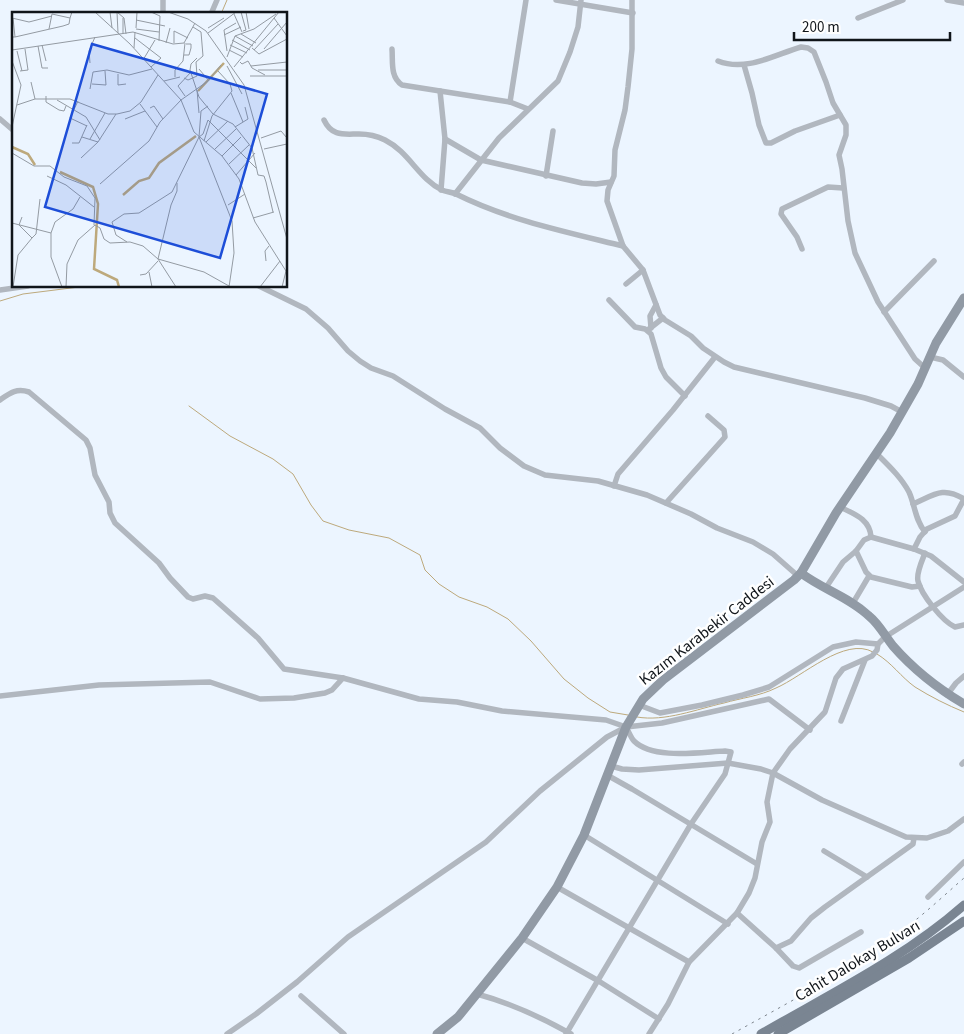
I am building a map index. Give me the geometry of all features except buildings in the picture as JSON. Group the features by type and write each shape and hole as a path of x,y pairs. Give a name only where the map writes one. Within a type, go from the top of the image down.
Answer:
{"main road":[{"name":"Cahit Dalokay Bulvarı","path":"761,1034 910,947 964,906"},
{"name":"Cahit Dalokay Bulvarı","path":"778,1034 909,958 964,921"}],"street":[{"path":"212,12 217,0"},
{"path":"510,102 526,0"},
{"path":"556,0 581,2 632,13"},
{"path":"632,0 632,49 628,86 625,110 615,150 614,176 607,201 623,246 643,270 652,298 663,318 691,336 703,348 734,367 865,398 902,412"},
{"path":"858,18 903,0"},
{"path":"946,0 964,3"},
{"path":"455,194 481,160 528,109 558,81 575,36 581,2"},
{"path":"718,61 728,65 744,65 801,47 810,49 815,54 833,103 844,120 846,128 846,135 839,155 848,221 855,253 884,312 915,359 925,368"},
{"path":"392,49 393,75 399,84 510,102 528,109"},
{"path":"744,65 760,130 766,143 771,143 795,131 840,115"},
{"path":"440,91 445,138 441,190"},
{"path":"0,119 12,129"},
{"path":"324,120 335,133 342,135 369,135 394,145 441,190 515,218 623,246"},
{"path":"546,176 553,130"},
{"path":"445,138 481,160 546,176 589,184 611,182"},
{"path":"802,249 797,237 781,214 782,209 828,187 844,188"},
{"path":"884,312 934,261"},
{"path":"626,284 643,270"},
{"path":"0,290 14,288"},
{"path":"263,288 306,309 328,328 348,351 360,361 393,376 432,402 480,428 500,448 524,466 545,475 590,480 648,495 761,546 800,574 853,603 871,617 885,636 920,673 947,695 964,704"},
{"path":"609,300 635,327 649,329 663,318"},
{"name":"Kazım Karabekir Caddesi","path":"438,1034 458,1017 477,994 522,938 557,887 584,836 630,720 643,698 663,680 800,574 840,507 902,412 936,343 962,304"},
{"path":"656,305 650,316 649,329 654,338 660,364 666,377 684,396"},
{"path":"614,486 618,474 715,356"},
{"path":"930,357 943,360 964,377"},
{"path":"0,400 15,391 29,392 86,440 90,448 95,475 109,502 110,513 114,523 159,563 188,597 192,599 205,596 212,598 258,638 284,669 343,678 419,699 458,702 502,711 606,720 662,723 769,700 810,730"},
{"path":"666,503 725,437 724,430 708,416"},
{"path":"876,453 896,473 908,490 920,527 925,532"},
{"path":"913,504 944,492 955,493 964,499 955,516 933,526 925,532 914,549"},
{"path":"840,507 865,521 870,528 871,537"},
{"path":"825,589 843,562 856,552 864,540 871,537 925,554 942,564 964,582"},
{"path":"856,552 869,576 912,588 920,586"},
{"path":"925,554 918,574 920,586 933,607 953,627 964,625"},
{"path":"853,603 869,576"},
{"path":"649,1034 686,971 689,962 728,924 737,913 753,885 762,842 770,822 767,802 773,773 790,749 825,712 836,678 843,669 872,656 885,636 964,587"},
{"path":"639,705 660,712 702,705 770,687 833,647 856,642 878,647"},
{"path":"841,721 865,660"},
{"path":"947,695 964,676"},
{"path":"0,696 99,685 210,682 260,699 294,698 325,693 332,690 343,678"},
{"path":"477,994 505,1002 568,1033 597,980 658,882 691,824 725,774 731,752 672,754 648,749 634,741 630,720"},
{"path":"228,1034 297,982 348,937 486,842 540,791 607,736 630,720"},
{"path":"611,766 638,770 728,763 761,769 773,773 822,800 906,837 927,838 948,831 964,819"},
{"path":"607,775 757,864"},
{"path":"584,836 728,924"},
{"path":"776,948 790,941 811,918 913,844 914,838"},
{"path":"824,851 867,877"},
{"path":"928,897 964,862"},
{"path":"557,887 689,962"},
{"path":"737,913 793,966 799,968 861,932"},
{"path":"522,938 597,980 659,1018"},
{"path":"301,996 344,1034"}],"waterway":[{"path":"222,12 227,0"},
{"path":"0,301 23,294 71,288"},
{"path":"189,406 230,436 273,459 293,474 311,505 323,521 349,530 389,538 420,555 425,570 439,584 459,597 487,607 508,619 531,641 564,679 610,712 628,715"},
{"path":"637,717 659,718 681,714 757,695 786,683 837,653 850,649 862,649 873,652"},
{"path":"877,654 915,687 939,701 964,712"}],"railway":[{"path":"732,1034 852,965 900,932 964,878"}]}
